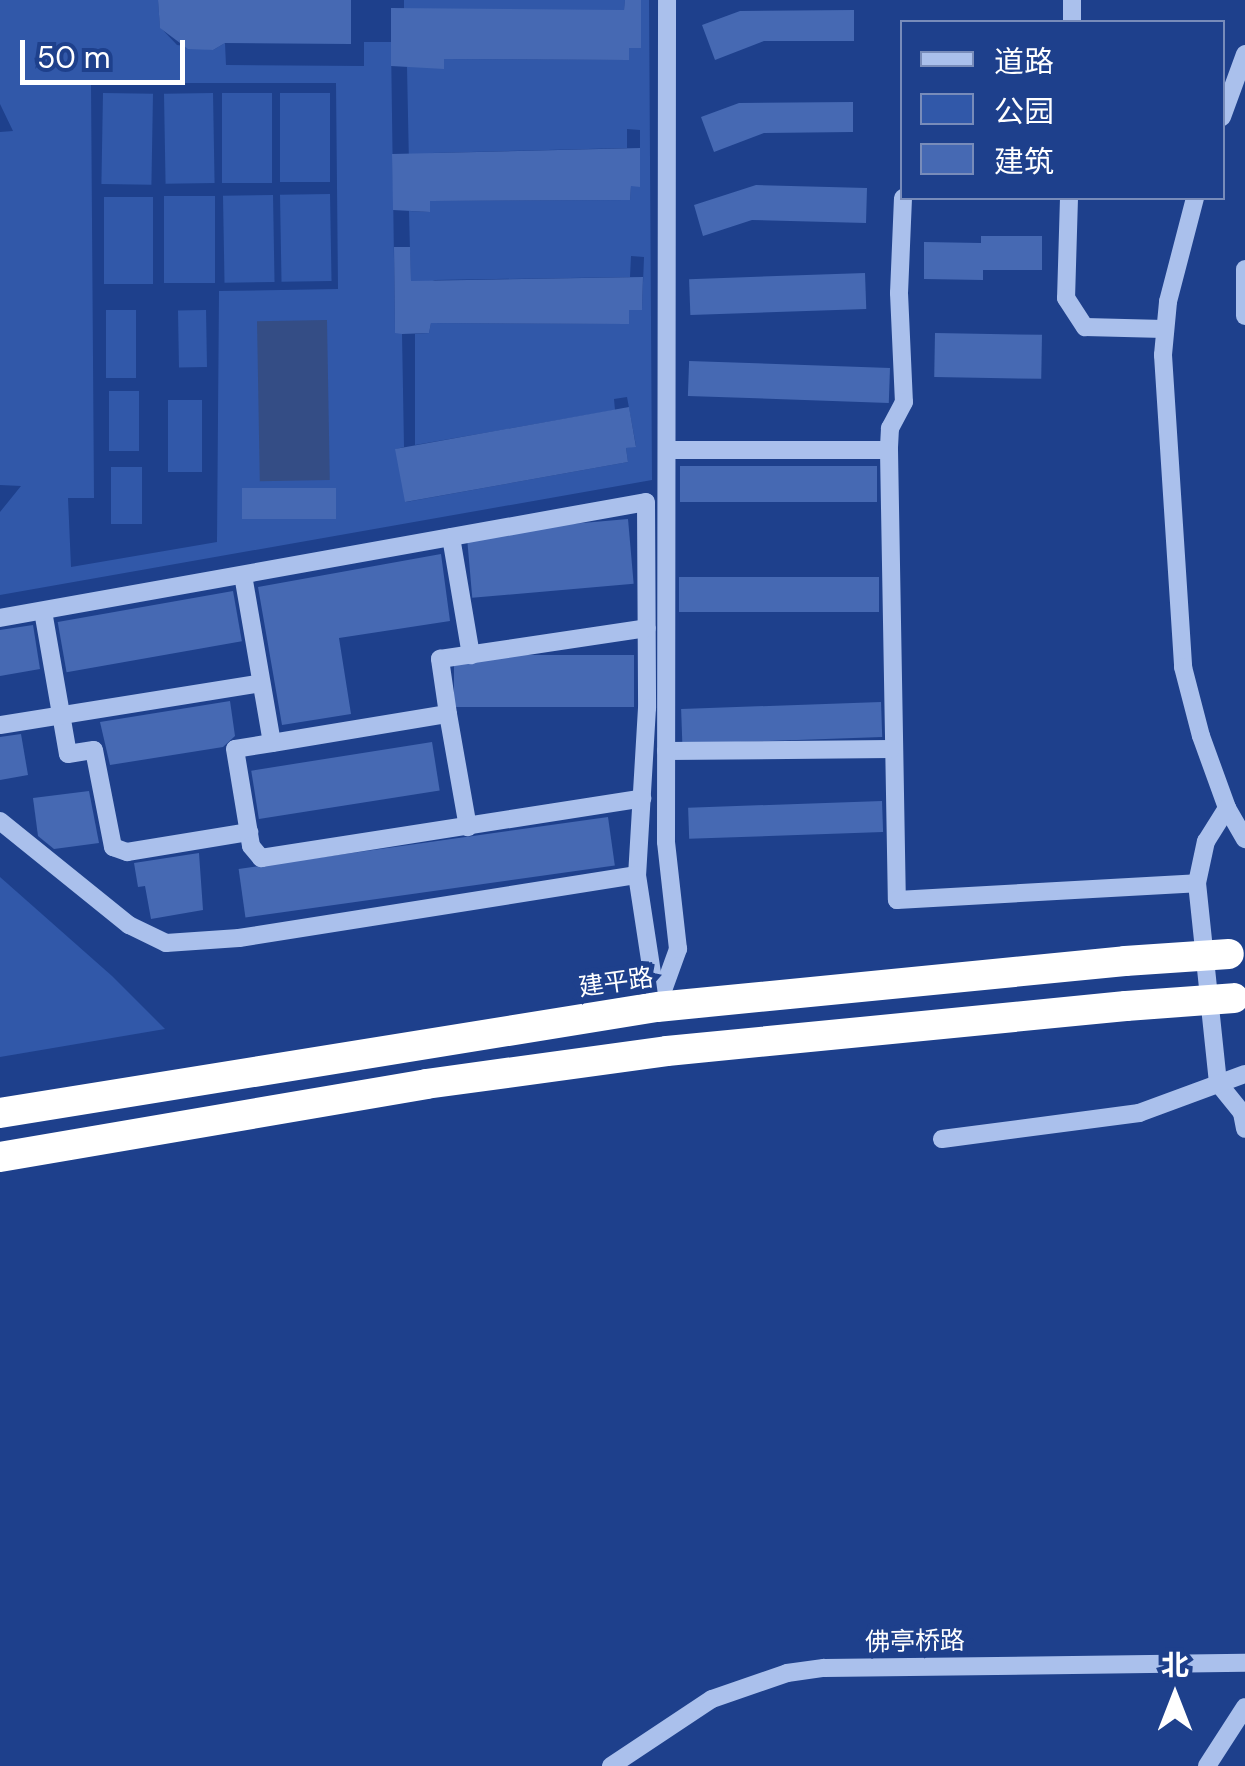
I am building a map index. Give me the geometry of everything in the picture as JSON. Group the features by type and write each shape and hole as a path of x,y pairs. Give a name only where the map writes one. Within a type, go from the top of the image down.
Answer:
{"highway":[{"name":"建平路","path":"0,1113 420,1042 658,1007 1125,961 1237,954"},
{"path":"0,1157 426,1084 667,1051 1240,998"}],"street":[{"path":"658,1007 678,949 667,874 668,0"},
{"path":"1225,109 1245,54"},
{"path":"902,200 904,402 890,428 889,450 891,749 897,900 1197,883"},
{"path":"1069,200 1066,298 1085,327 1164,328"},
{"path":"1195,200 1164,328 1182,667 1200,736 1227,808 1242,830"},
{"path":"1245,268 1245,316"},
{"path":"668,450 889,450"},
{"path":"0,618 646,502 647,628 637,874 658,1007"},
{"path":"451,537 471,654"},
{"path":"243,575 272,743"},
{"path":"43,611 68,754 94,750 113,847 127,852 248,832"},
{"path":"468,827 440,659 647,628"},
{"path":"0,725 261,682"},
{"path":"448,714 235,749 254,852 270,859 642,798"},
{"path":"666,751 891,749"},
{"path":"1227,808 1206,841 1197,883 1218,1083 1242,1113 1245,1129"},
{"path":"0,822 130,925 166,942 239,938 637,874"},
{"path":"942,1139 1139,1113 1245,1074"},
{"name":"佛亭桥路","path":"611,1766 712,1699 787,1673 824,1668 1245,1663"},
{"path":"1207,1766 1245,1707"}],"green space":[{"path":"0,0 158,0 160,27 177,45 213,50 225,43 226,65 364,66 364,42 391,42 395,332 402,333 404,447 396,449 406,502 628,462 626,448 636,446 627,397 614,399 615,410 415,445 415,334 429,333 431,323 629,324 629,310 642,309 644,257 631,256 630,277 435,280 411,290 409,211 429,212 430,201 630,200 631,186 640,186 640,130 627,129 627,148 432,153 409,165 407,67 444,59 628,60 629,48 641,47 641,0 649,0 652,480 0,595 0,512 21,486 0,485 0,132 13,131 0,104","holes":["91,83 336,83 338,289 219,291 217,542 71,567 68,498 94,498","335,488 336,519 242,519 242,489"]},
{"path":"404,0 625,0 624,11 404,17"},
{"path":"103,93 153,94 151,185 101,184"},
{"path":"213,93 215,183 166,184 164,94"},
{"path":"222,93 272,93 272,183 222,183"},
{"path":"280,93 330,93 330,182 280,182"},
{"path":"330,194 332,281 282,282 280,195"},
{"path":"273,195 275,282 225,283 223,196"},
{"path":"164,196 215,196 215,283 164,283"},
{"path":"104,197 153,197 153,284 104,284"},
{"path":"106,310 136,310 136,378 106,378"},
{"path":"178,310 206,310 207,367 179,367"},
{"path":"109,391 139,391 139,451 109,451"},
{"path":"168,400 202,400 202,472 168,472"},
{"path":"111,467 142,467 142,524 111,524"},
{"path":"0,877 112,976 165,1029 0,1057"}],"shaded area":[{"path":"327,320 330,480 260,481 257,321"}],"building":[{"path":"158,0 351,0 351,44 225,43 213,50 188,49 160,28"},
{"path":"625,0 641,0 641,48 629,48 629,60 444,59 444,69 391,66 391,8 624,10"},
{"path":"854,10 854,41 764,41 715,60 702,25 740,11"},
{"path":"853,102 853,132 764,133 714,152 701,117 739,103"},
{"path":"640,148 640,187 631,186 630,200 430,201 430,212 393,210 392,154"},
{"path":"756,185 867,188 866,223 752,220 703,236 694,205"},
{"path":"981,236 1042,236 1042,270 983,270 983,280 924,279 924,242 981,243"},
{"path":"394,247 410,247 411,281 643,277 642,310 629,310 629,324 431,323 429,333 395,333"},
{"path":"865,273 866,309 690,315 689,279"},
{"path":"935,333 1042,335 1041,379 934,377"},
{"path":"689,361 890,368 889,403 688,396"},
{"path":"629,407 636,447 626,448 628,462 405,502 395,449"},
{"path":"680,466 877,466 877,502 680,502"},
{"path":"242,488 336,488 336,519 242,519"},
{"path":"628,519 634,584 472,598 467,533"},
{"path":"441,554 450,621 339,638 351,714 282,725 258,587"},
{"path":"679,577 879,577 879,612 679,612"},
{"path":"233,591 242,641 67,672 58,622"},
{"path":"33,625 40,669 0,676 0,630"},
{"path":"454,655 634,655 634,707 454,707"},
{"path":"230,701 235,736 223,747 110,765 100,722"},
{"path":"881,702 882,737 682,744 681,709"},
{"path":"21,734 28,775 0,780 0,737"},
{"path":"432,742 440,790 259,819 251,771"},
{"path":"89,791 99,843 54,849 38,836 33,798"},
{"path":"882,801 883,832 689,839 688,808"},
{"path":"608,817 615,866 245,917 239,869"},
{"path":"199,853 203,910 151,919 145,886 138,887 134,863"}]}
